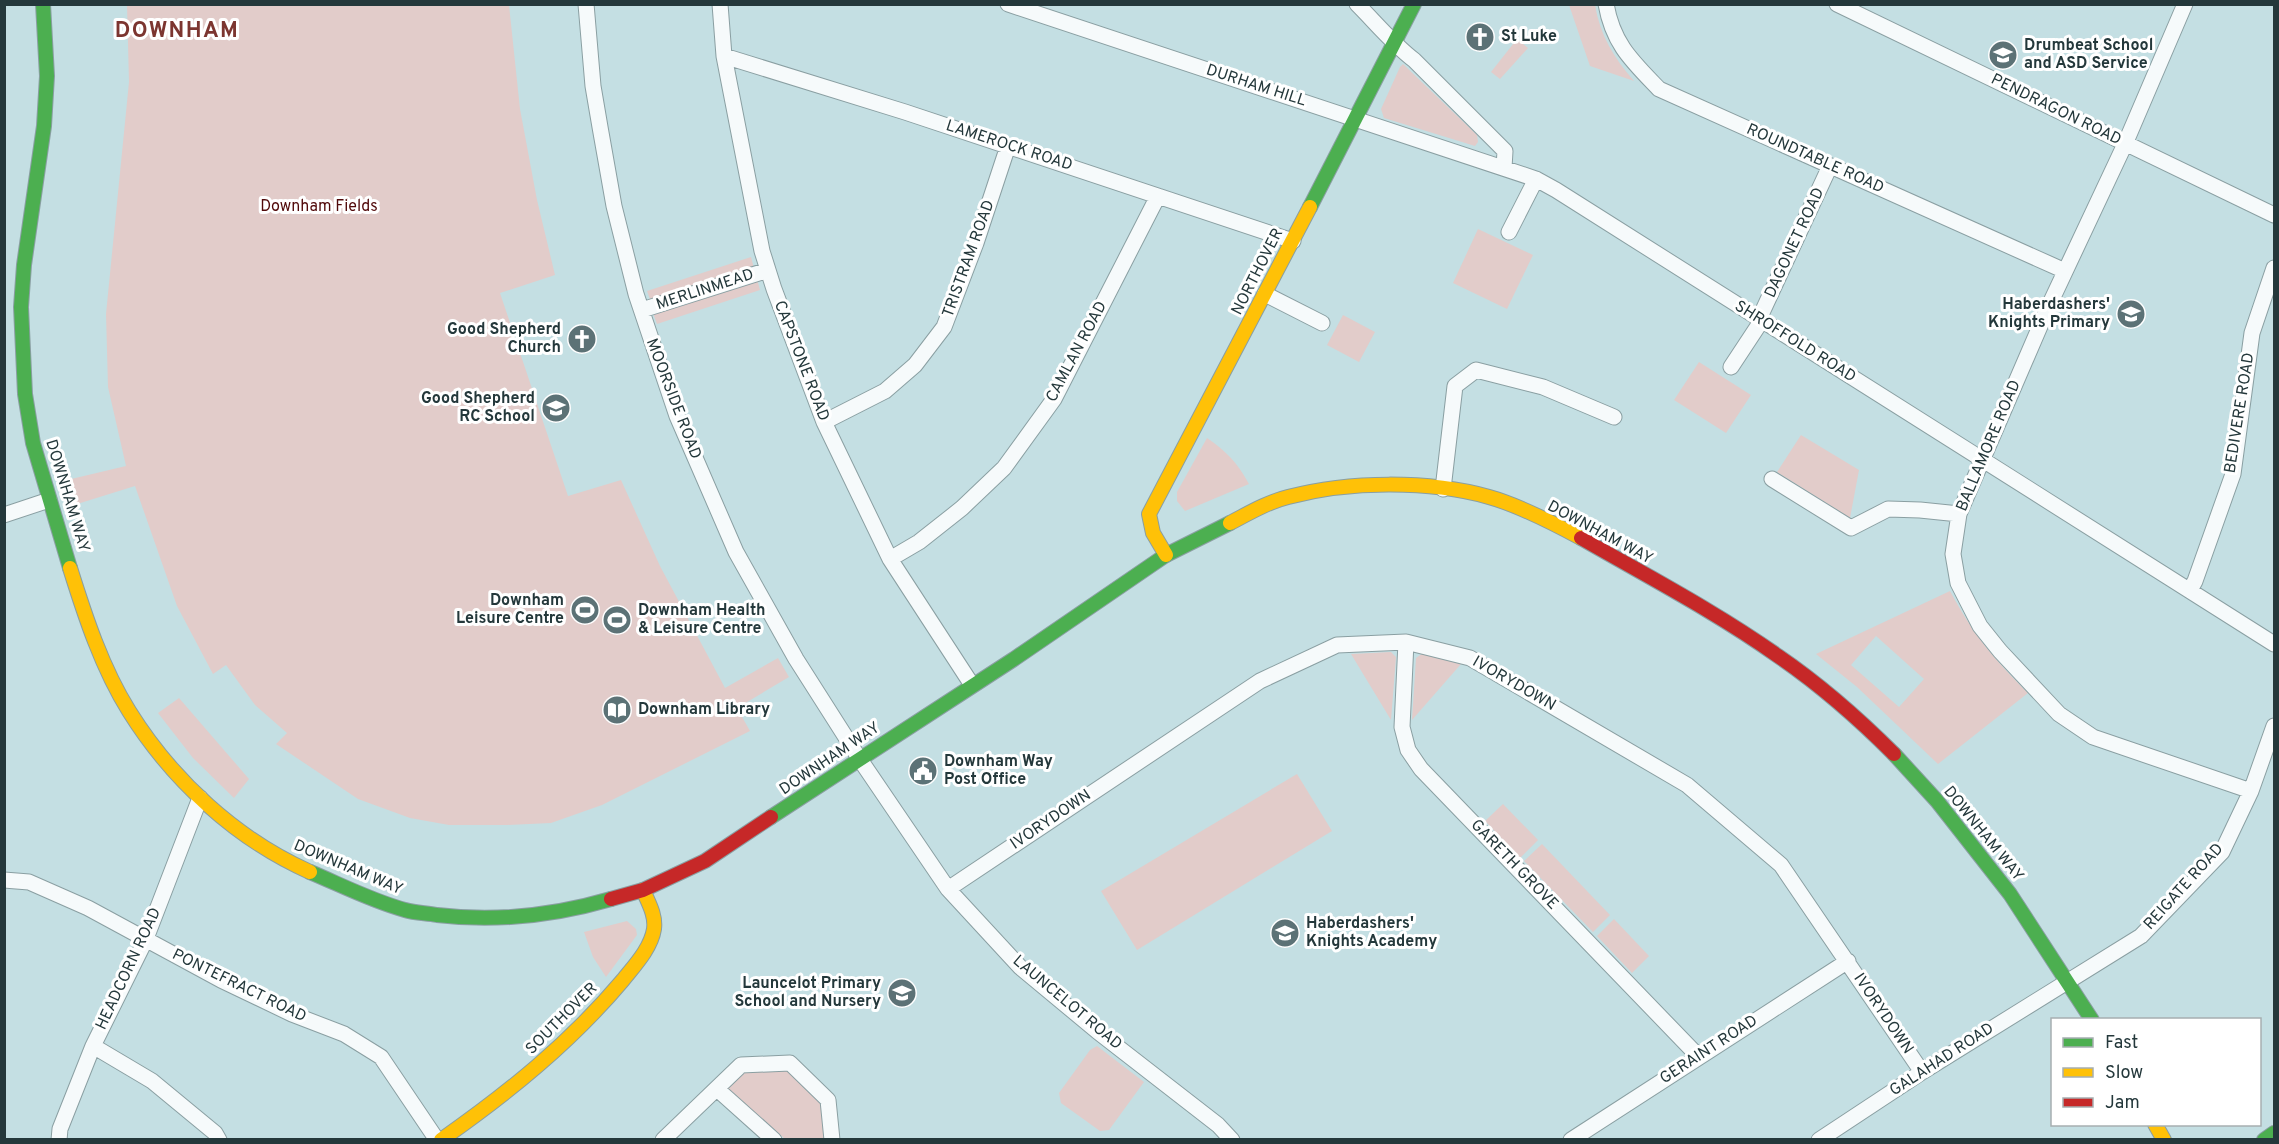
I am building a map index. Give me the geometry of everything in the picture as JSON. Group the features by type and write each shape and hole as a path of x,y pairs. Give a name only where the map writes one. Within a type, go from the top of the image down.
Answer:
{"street":[{"name":"DOWNHAM WAY","path":"43,4 47,75 44,126 24,265 21,307 25,393 33,444 81,602 111,678 128,710 152,745 200,798 230,824 281,858 388,905 408,911 465,918 535,915 573,910 643,890 705,861 859,758 1014,659 1166,555 1263,506 1288,497 1345,486 1382,485 1443,489 1492,498 1563,528 1725,621 1780,657 1831,698 1892,752 1937,801 2010,894 2091,1018"},
{"name":"MOORSIDE ROAD","path":"586,4 593,86 614,207 642,310 677,416 736,552 796,658 859,758"},
{"name":"CAPSTONE ROAD","path":"720,4 724,56 762,251 824,422 890,559 972,685"},
{"name":"DURHAM HILL","path":"1008,4 1504,168"},
{"path":"1357,4 1505,151 1504,168"},
{"name":"NORTHOVER","path":"1166,555 1153,533 1149,514 1293,241 1414,4"},
{"name":"ROUNDTABLE ROAD","path":"1606,4 1609,23 1623,52 1659,89 2065,271"},
{"name":"PENDRAGON ROAD","path":"1837,4 2274,215"},
{"name":"BALLAMORE ROAD","path":"2186,4 2125,144 2065,271 1959,514 1953,554 1958,583 1967,605 1980,626 2000,651 2059,714 2093,737 2252,791"},
{"name":"LAMEROCK ROAD","path":"724,56 1008,146 1293,241"},
{"name":"TRISTRAM ROAD","path":"824,422 885,391 915,365 944,327 976,243 1008,146"},
{"name":"DAGONET ROAD","path":"1731,367 1761,320 1830,166"},
{"name":"SHROFFOLD ROAD","path":"1504,168 1536,179 1556,190 2274,644"},
{"path":"1509,232 1536,179"},
{"name":"CAMLAN ROAD","path":"890,559 919,542 962,508 1004,468 1054,399 1158,196"},
{"name":"BEDIVERE ROAD","path":"2190,590 2233,474 2252,333 2274,268"},
{"name":"MERLINMEAD","path":"642,310 768,270"},
{"path":"1265,294 1322,323"},
{"path":"1443,489 1455,386 1476,370 1543,387 1614,417"},
{"path":"1772,479 1851,528 1888,510 1959,514"},
{"path":"4,515 49,500"},
{"name":"IVORYDOWN","path":"948,889 1260,681 1337,645 1406,642 1470,658 1687,785 1781,866 1922,1072"},
{"name":"GARETH GROVE","path":"1406,642 1402,727 1408,750 1421,769 1699,1057"},
{"name":"REIGATE ROAD","path":"2067,981 2141,936 2222,852 2252,791 2274,726"},
{"name":"LAUNCELOT ROAD","path":"859,758 948,889 1020,967 1218,1125 1232,1140"},
{"name":"HEADCORN ROAD","path":"59,1140 60,1129 93,1046 145,941 200,798"},
{"name":"PONTEFRACT ROAD","path":"4,880 30,882 88,908 145,941 251,995 344,1034 381,1057 439,1140"},
{"name":"SOUTHOVER","path":"439,1140 496,1102 539,1066 585,1024 615,990 644,953 654,933 654,918 643,890"},
{"name":"GERAINT ROAD","path":"1571,1140 1848,961"},
{"name":"GALAHAD ROAD","path":"1819,1140 2067,981"},
{"path":"93,1046 152,1081 215,1133 219,1140"},
{"path":"663,1140 741,1065 790,1063 828,1100 832,1140"},
{"path":"717,1089 774,1140"},
{"path":"2156,1126 2164,1140"},
{"path":"2264,1140 2274,1133"}],"green space":[{"name":"Downham Fields","path":"127,5 509,5 520,109 537,200 555,275 500,293 568,496 621,480 660,566 725,688 778,658 789,677 737,708 750,731 602,805 551,823 449,825 410,818 358,799 276,744 287,733 255,705 226,665 213,674 177,606 135,486 74,505 67,480 126,466 108,387 106,314 129,82"},
{"path":"1569,5 1595,5 1600,26 1609,46 1634,81 1590,66"},
{"path":"1517,39 1528,48 1500,79 1491,72"},
{"path":"1403,64 1477,135 1478,142 1475,146 1384,118 1381,109"},
{"path":"1478,229 1533,255 1507,309 1453,283"},
{"path":"751,257 754,268 651,302 647,291"},
{"path":"757,279 760,290 657,324 653,313"},
{"path":"1343,315 1375,332 1359,362 1327,345"},
{"path":"1699,362 1751,395 1726,433 1674,400"},
{"path":"1801,435 1859,470 1850,518 1777,472"},
{"path":"1207,438 1231,458 1249,484 1185,511 1177,501 1177,492"},
{"path":"1950,591 1985,645 2028,693 1938,764 1857,687 1816,654","holes":["1876,636 1924,679 1899,707 1851,665"]},
{"path":"1391,652 1396,657 1391,720 1351,654"},
{"path":"1423,653 1461,664 1412,720 1416,658"},
{"path":"179,698 249,779 234,798 193,758 158,713"},
{"path":"1297,774 1332,831 1137,950 1101,891"},
{"path":"1503,804 1538,840 1520,858 1485,821"},
{"path":"1542,844 1610,915 1593,932 1524,861"},
{"path":"1614,919 1649,956 1632,973 1597,936"},
{"path":"627,921 636,929 637,935 606,977 593,957 584,932"},
{"path":"1097,1046 1144,1082 1109,1130 1100,1131 1061,1103 1059,1093 1090,1050"},
{"path":"787,1070 821,1104 825,1139 785,1139 727,1088 742,1072"}],"traffic: fast":[{"path":"43,4 47,76 44,126 24,265 21,307 25,394 33,443 70,568"},
{"path":"1310,207 1414,4"},
{"path":"771,817 1014,659 1166,555 1230,523"},
{"path":"1894,754 1937,801 2010,894 2091,1018"},
{"path":"310,872 393,906 413,912 459,917 524,916 568,910 611,899"},
{"path":"2264,1140 2274,1133"}],"traffic: slow":[{"path":"1166,555 1153,533 1149,514 1310,207"},
{"path":"1230,523 1273,502 1312,492 1362,485 1415,485 1465,491 1500,500 1581,538"},
{"path":"70,568 88,623 110,677 129,711 165,761 186,784 232,825 257,843 310,872"},
{"path":"441,1140 490,1104 560,1046 603,1003 632,968 646,950 654,929 653,914 643,890"},
{"path":"2156,1126 2164,1140"}],"traffic: jam":[{"path":"1581,538 1706,609 1778,656 1838,702 1894,754"},
{"path":"611,899 643,890 705,861 771,817"}],"place":[{"name":"St Luke","path":"1480,37"},
{"name":"Drumbeat School and ASD Service","path":"2003,55"},
{"name":"Haberdashers' Knights Primary","path":"2131,314"},
{"name":"Good Shepherd Church","path":"582,339"},
{"name":"Good Shepherd RC School","path":"556,408"},
{"name":"Downham Leisure Centre","path":"585,610"},
{"name":"Downham Health & Leisure Centre","path":"617,620"},
{"name":"Downham Library","path":"617,710"},
{"name":"Downham Way Post Office","path":"923,771"},
{"name":"Haberdashers' Knights Academy","path":"1285,933"},
{"name":"Launcelot Primary School and Nursery","path":"902,993"}],"district":[{"name":"DOWNHAM","path":"177,31"}]}
